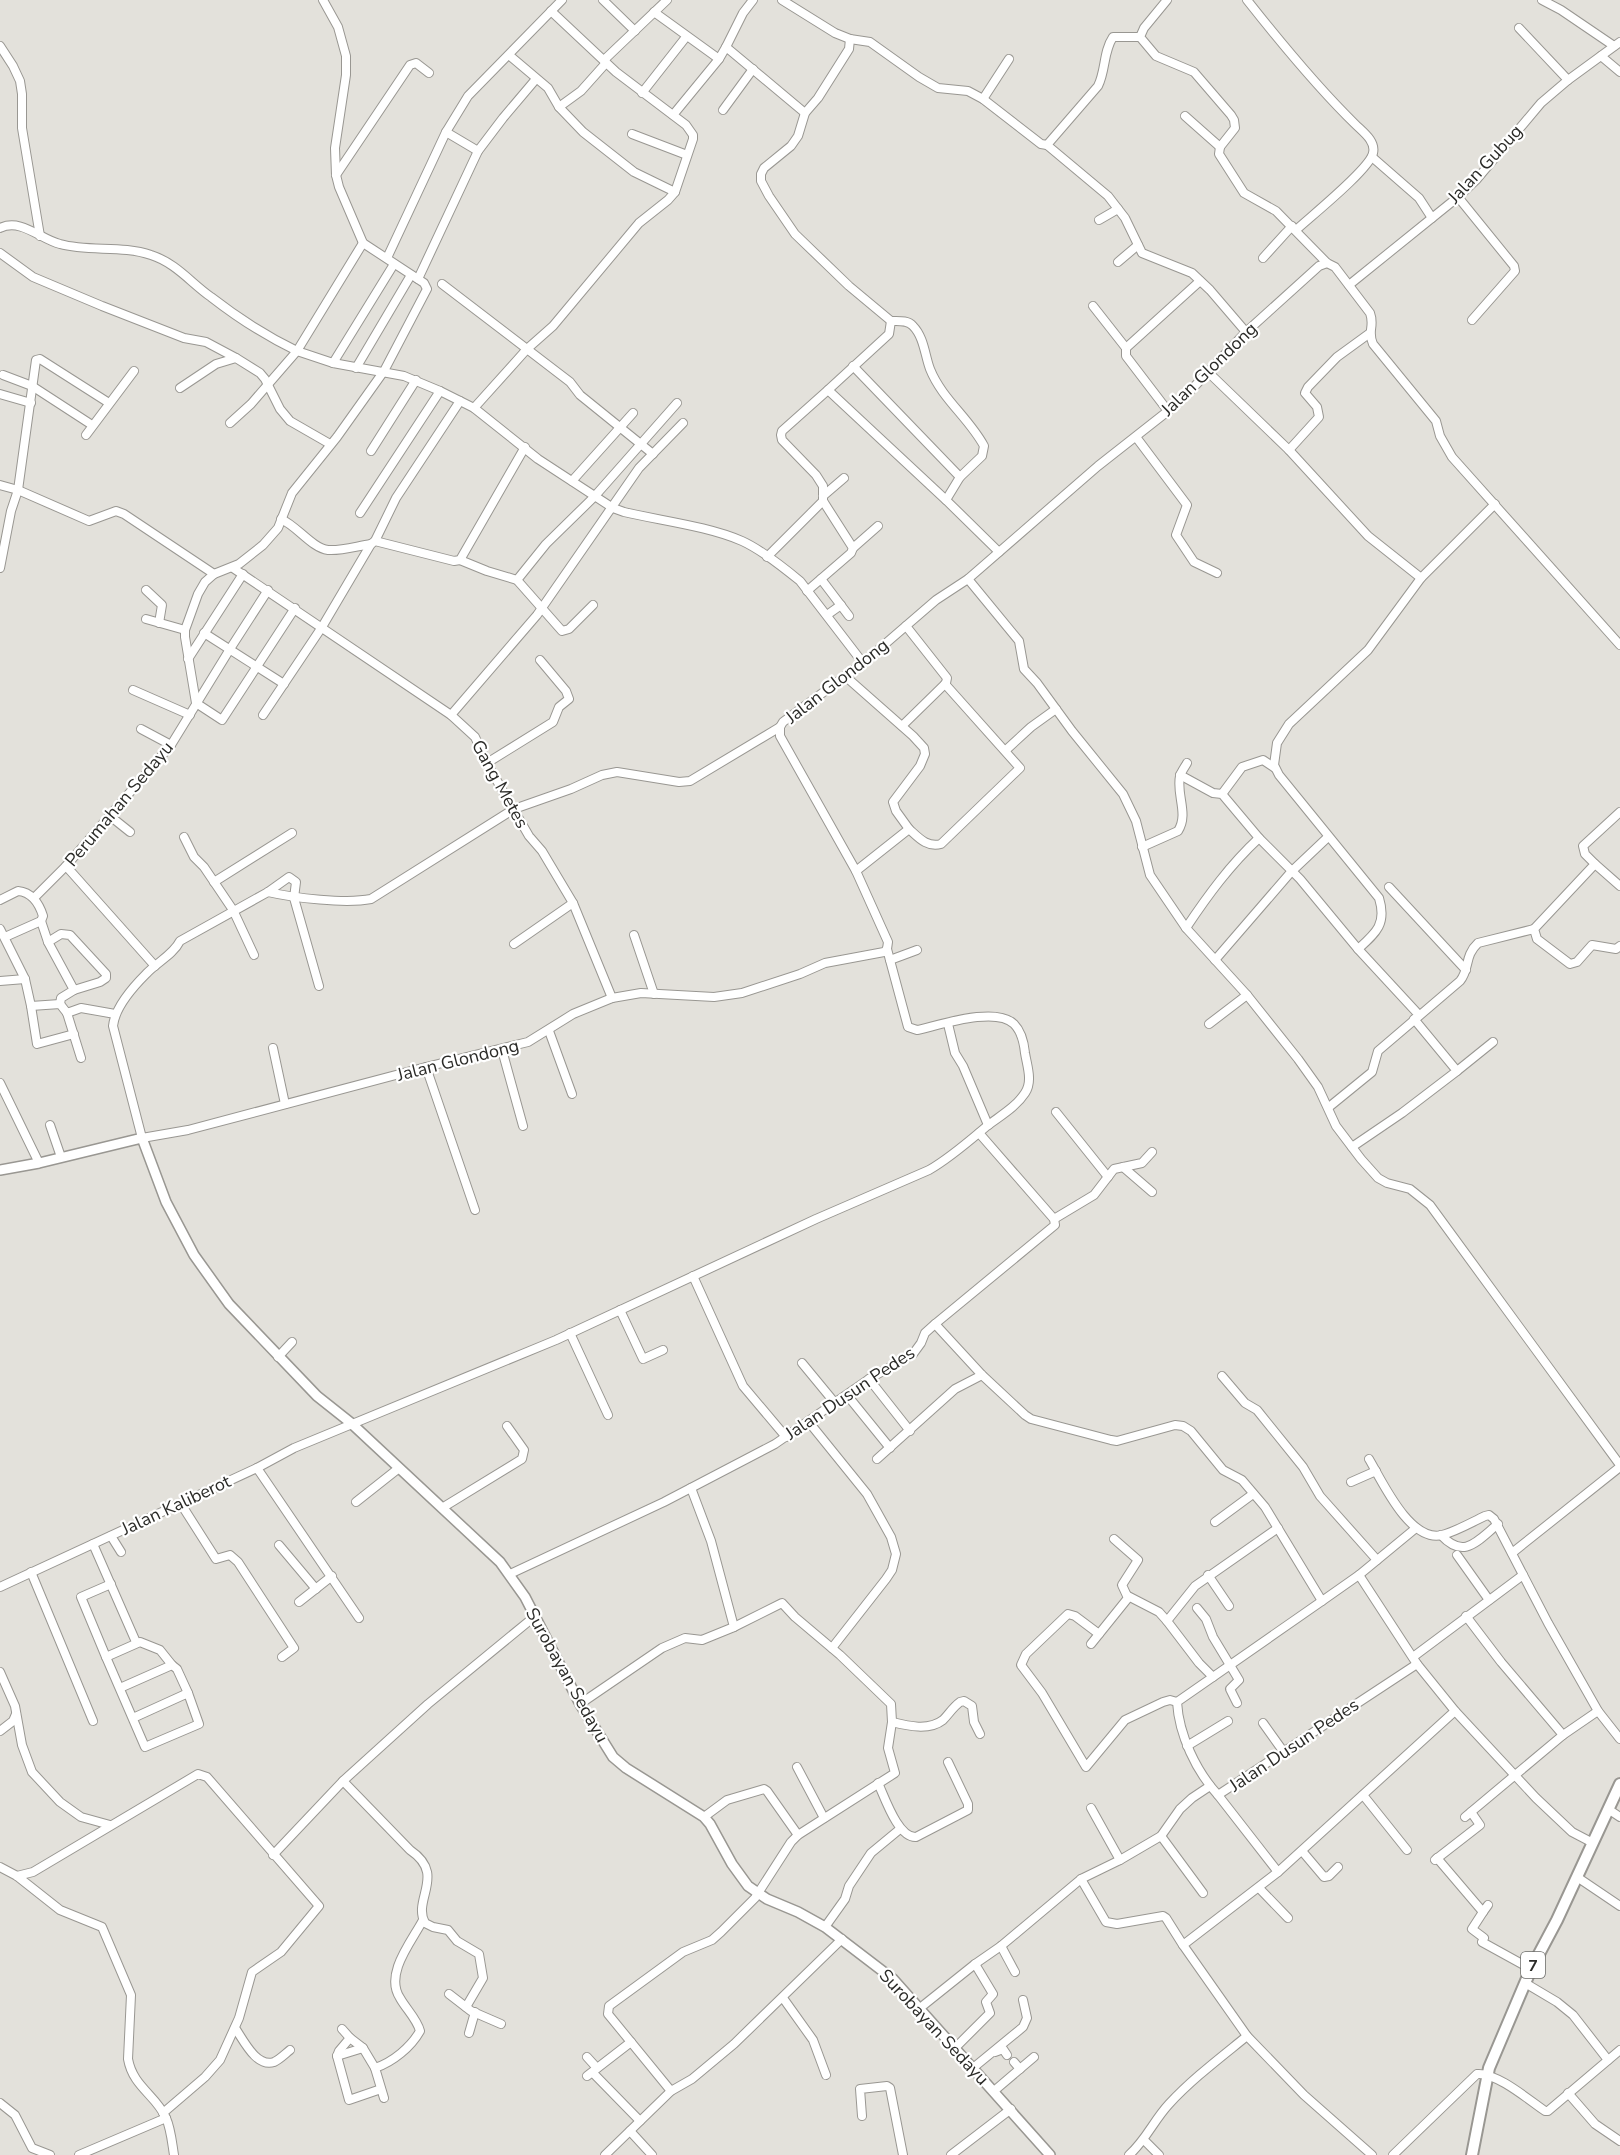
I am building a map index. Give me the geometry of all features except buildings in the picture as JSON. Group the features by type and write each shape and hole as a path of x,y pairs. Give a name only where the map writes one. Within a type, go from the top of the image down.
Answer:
{"highway":[{"name":"7","path":"1472,2155 1486,2075 1531,1969 1620,1784"}],"main road":[{"name":"Jalan Glondong","path":"0,1170 142,1138"},
{"name":"Surobayan Sedayu","path":"142,1138 165,1202 194,1255 229,1304 317,1396 351,1423 500,1562 510,1574 580,1704 613,1757 704,1817 742,1879 758,1893 825,1927 894,1979 1050,2155"}],"street":[{"path":"295,608 222,720 196,703 185,645 185,630 198,594 205,582 214,574 233,568 271,537 292,493 384,371 427,292 426,285 363,243 352,222 336,175 335,148 346,75 346,56 338,27 323,0"},
{"path":"333,363 391,261 446,132 468,96 562,0"},
{"path":"603,0 636,31"},
{"path":"559,107 581,91 605,62 667,0"},
{"path":"673,116 719,59 743,13 753,0"},
{"path":"782,0 818,24 850,39 870,42 938,88 968,91 983,99 1041,144 1047,146 1108,196 1125,218 1142,253 1182,268 1200,280 1246,332"},
{"path":"1140,37 1158,3 1167,0"},
{"path":"1247,0 1280,42 1370,138 1374,151 1360,172 1294,228 1263,258"},
{"path":"1542,0 1617,44"},
{"path":"474,408 527,349 553,326 639,223 675,192 692,144 693,135 686,125 642,93 551,12"},
{"path":"654,12 719,59"},
{"path":"1519,28 1568,80"},
{"path":"642,93 686,37"},
{"path":"1047,146 1098,86 1102,79 1107,48 1113,37 1140,37 1156,56 1194,72 1234,120 1235,128 1220,147 1219,154 1242,191 1273,209 1327,263 1335,267 1370,313 1373,323 1370,333 1373,344 1436,420 1440,436 1452,457 1620,645"},
{"path":"850,39 849,49 818,99 805,113 798,136 791,146 764,168 761,181 795,234 832,270 891,321 907,321 913,326 925,347 929,366 936,382 984,446 982,456 960,477 946,500"},
{"name":"Jalan Gubug","path":"1349,285 1458,197 1477,179 1541,103 1617,44"},
{"path":"0,46 20,81 22,128 40,237"},
{"path":"726,47 805,113"},
{"path":"508,55 548,88 559,107 582,132 634,172 675,192"},
{"path":"1602,56 1620,72"},
{"path":"983,99 1010,59"},
{"path":"336,175 410,65 416,63 429,73"},
{"path":"723,110 753,69"},
{"path":"356,368 415,277 478,151 502,118 536,79"},
{"path":"1185,116 1220,147"},
{"path":"446,132 478,151"},
{"path":"632,134 687,155"},
{"path":"1372,157 1419,198 1432,218"},
{"path":"1458,197 1515,270 1472,320"},
{"path":"1099,220 1118,209"},
{"path":"0,228 6,225 21,226 40,237 60,244 140,252 162,259 179,270 213,299 269,338 297,351 333,363 384,371 416,380 474,408 538,459 612,508 720,533 744,542 789,572 827,615 863,663"},
{"path":"230,423 268,386 297,351 363,243"},
{"path":"1118,262 1137,245"},
{"path":"0,253 33,277 184,338 206,342 236,358 260,373 280,409 290,421 330,444"},
{"name":"Jalan Glondong","path":"142,1138 188,1130 426,1067 502,1050 528,1042 573,1014 612,998 641,993 714,997 742,993 800,974 825,963 879,954 887,949 888,942 856,871 780,736 780,727 783,722 863,663 936,600 968,579 1098,466 1168,411 1246,332 1313,271 1327,263"},
{"path":"1126,348 1200,280"},
{"path":"442,284 570,382 580,395 653,454"},
{"path":"1093,306 1126,348 1126,356 1168,411"},
{"path":"853,548 823,499 823,486 816,475 782,440 781,435 782,431 889,334 891,321"},
{"path":"1289,450 1319,417 1317,407 1305,393 1309,385 1337,357 1370,333"},
{"path":"180,388 216,364 236,358"},
{"path":"0,568 11,511 18,490 31,403 34,363 40,359 109,403"},
{"path":"853,366 960,477"},
{"path":"86,435 134,371"},
{"path":"1208,372 1289,450 1368,536 1421,579"},
{"path":"3,375 32,386 92,426"},
{"path":"371,451 416,380"},
{"path":"828,390 999,552"},
{"path":"360,513 440,391"},
{"path":"0,394 31,403"},
{"path":"263,715 322,627 373,543 388,512 460,401"},
{"path":"517,580 546,543 594,497 677,403"},
{"path":"572,482 633,413"},
{"path":"451,715 542,609 639,468 683,423"},
{"path":"1136,437 1187,505 1176,531 1178,539 1194,562 1216,573"},
{"path":"460,560 525,447"},
{"path":"767,557 844,477"},
{"path":"0,485 18,490 89,521 116,511 124,514 214,574"},
{"path":"1275,768 1277,743 1282,733 1368,650 1421,579 1495,504"},
{"path":"281,519 320,547 328,550 373,543 454,561 460,560 517,580 561,631 565,632 593,605"},
{"path":"807,591 878,526"},
{"name":"Gang Metes","path":"233,568 451,715 475,737 487,763 529,836 542,851 573,903 612,998"},
{"path":"188,659 243,574"},
{"path":"821,579 849,615"},
{"path":"968,579 1019,641 1024,669 1037,682 1123,794 1136,821 1146,866 1155,885 1186,928 1247,995 1298,1059 1318,1087 1336,1126 1378,1178 1387,1183 1410,1189 1430,1205 1620,1466 1512,1553"},
{"name":"Perumahan Sedayu","path":"34,898 66,866 171,745 268,590"},
{"path":"146,591 162,605 159,623"},
{"path":"827,615 840,605"},
{"path":"146,620 185,630"},
{"path":"902,726 945,684 947,678 906,626"},
{"path":"204,633 284,684"},
{"path":"487,763 553,723 559,707 569,699 566,691 540,660"},
{"path":"845,675 924,748 925,754 920,766 892,802 909,829 927,843 936,845 941,844 1020,768 945,684"},
{"path":"133,690 190,715"},
{"path":"1006,750 1031,727 1056,709"},
{"path":"268,892 294,898 356,900 374,898 514,809 571,789 602,775 617,772 690,781 780,727"},
{"path":"141,729 171,745"},
{"path":"1222,794 1243,766 1263,760 1275,768 1379,898 1382,920 1376,932 1358,949"},
{"path":"1142,847 1178,831 1181,826 1183,814 1180,775 1187,763"},
{"path":"1180,775 1213,793 1222,794 1259,838 1300,879 1416,1017 1457,1071"},
{"path":"1620,812 1583,846 1585,854 1620,886"},
{"path":"110,816 130,832"},
{"path":"856,871 909,829"},
{"path":"214,882 292,833"},
{"path":"184,837 194,857 233,910 254,955"},
{"path":"1215,960 1291,872 1328,837"},
{"path":"1186,928 1220,879 1238,857 1259,838"},
{"path":"1329,1107 1369,1076 1374,1068 1376,1053 1460,981 1466,970 1467,958 1478,943 1534,929 1595,864"},
{"path":"66,866 155,966"},
{"path":"142,1138 113,1026 115,1014 146,974 176,949 180,941 268,892 289,877 293,877 296,882 294,898 319,986"},
{"path":"1389,887 1466,970"},
{"path":"0,900 18,891 28,893 34,898 41,910 41,921 48,942 74,990"},
{"path":"514,944 573,903"},
{"path":"5,937 41,921"},
{"path":"0,929 25,980 37,1044 74,1034"},
{"path":"1534,929 1538,939 1570,964 1577,962 1592,945 1616,949 1620,946"},
{"path":"48,942 61,934 70,935 106,974 106,978 100,982 74,990 61,998 60,1004 67,1013 81,1058"},
{"path":"634,935 654,994"},
{"path":"887,949 908,1027 917,1030 948,1024 955,1053 963,1066 988,1125"},
{"path":"890,960 917,950"},
{"path":"0,981 25,980"},
{"path":"1209,1024 1247,995"},
{"path":"31,1006 60,1004"},
{"path":"67,1013 81,1008 115,1014"},
{"name":"Jalan Kaliberot","path":"0,1587 257,1468 294,1448 570,1333 816,1219 929,1170 956,1153 1017,1102 1029,1086 1023,1041 1016,1026 1008,1019 996,1016 948,1024"},
{"path":"549,1030 572,1094"},
{"path":"1352,1147 1402,1113 1493,1042"},
{"path":"273,1048 285,1104"},
{"path":"502,1050 523,1126"},
{"path":"426,1067 475,1210"},
{"path":"0,1083 39,1163"},
{"path":"1056,1112 1108,1177"},
{"path":"50,1125 62,1157"},
{"path":"979,1133 1054,1220 1094,1195 1114,1169 1142,1163 1152,1152"},
{"path":"1123,1167 1152,1192"},
{"name":"Jalan Dusun Pedes","path":"510,1574 692,1488 786,1437 869,1379 914,1354 925,1333 1054,1227 1054,1220"},
{"path":"693,1276 743,1386 786,1437"},
{"path":"620,1310 643,1359 663,1350"},
{"path":"935,1324 982,1375 1025,1415 1040,1422 1104,1440 1118,1441 1167,1426 1183,1426 1191,1431 1223,1470 1242,1480 1265,1507 1322,1601"},
{"path":"570,1333 608,1415"},
{"path":"278,1357 292,1342"},
{"path":"802,1363 835,1403"},
{"path":"877,1459 955,1389 982,1375"},
{"path":"1222,1377 1245,1403 1257,1410 1303,1467 1320,1496 1377,1560"},
{"path":"869,1379 910,1431"},
{"path":"847,1395 890,1448"},
{"path":"808,1421 867,1494 891,1537 896,1554 892,1570 886,1579 832,1648"},
{"path":"442,1508 522,1459 524,1450 507,1426"},
{"path":"1368,1459 1407,1520 1430,1535 1441,1535 1490,1515 1498,1524 1523,1575 1598,1711 1620,1739"},
{"path":"257,1468 359,1618"},
{"path":"356,1502 399,1468"},
{"path":"1351,1482 1376,1471"},
{"path":"692,1488 711,1541 734,1627"},
{"path":"1215,1522 1253,1494"},
{"path":"180,1504 215,1558 219,1560 230,1555 238,1563 294,1648 282,1657"},
{"path":"1441,1535 1449,1545 1456,1548 1465,1547 1498,1524"},
{"path":"1167,1621 1194,1586 1278,1528"},
{"path":"1099,1634 1075,1616 1068,1614 1026,1654 1021,1662 1086,1767 1125,1720 1167,1700 1177,1702 1359,1575 1416,1528"},
{"path":"111,1536 122,1552"},
{"path":"1114,1539 1138,1560 1122,1585 1128,1596 1159,1612 1199,1663 1213,1677"},
{"path":"93,1544 136,1642"},
{"path":"279,1545 316,1589"},
{"path":"1457,1555 1489,1600"},
{"path":"31,1572 93,1721"},
{"path":"1208,1575 1229,1606"},
{"path":"1359,1575 1415,1660 1455,1711 1572,1832 1593,1843"},
{"name":"Jalan Dusun Pedes","path":"920,2008 1001,1946 1082,1879 1161,1836 1180,1809 1192,1798 1210,1786 1218,1795 1415,1660 1466,1616 1523,1575"},
{"path":"299,1602 332,1576"},
{"path":"106,1657 136,1642 143,1642 160,1650 177,1669 199,1724 145,1747 106,1657 81,1597 111,1584"},
{"path":"1092,1644 1128,1596"},
{"path":"580,1704 662,1648 684,1638 702,1640 782,1604 889,1700 893,1709 888,1748 895,1773 798,1835 758,1893 712,1940 683,1952 609,2006 608,2014 671,2091"},
{"path":"1197,1608 1206,1619 1213,1638 1239,1680 1230,1689 1238,1703"},
{"path":"1466,1616 1563,1736"},
{"path":"273,1855 343,1781 428,1704 534,1617"},
{"path":"120,1688 172,1665"},
{"path":"0,1672 15,1706 22,1744 32,1772 60,1802 81,1817 110,1825"},
{"path":"133,1718 188,1693"},
{"path":"892,1722 922,1727 935,1724 942,1721 960,1702 964,1701 972,1706 974,1722 980,1734"},
{"path":"1177,1702 1187,1746 1210,1786"},
{"path":"1183,1945 1278,1872 1455,1711"},
{"path":"1531,1969 1482,1942 1484,1938 1472,1929 1486,1909 1435,1860 1480,1825 1468,1815 1515,1774 1598,1711"},
{"path":"0,1731 13,1721 16,1714"},
{"path":"1187,1746 1228,1721"},
{"path":"1263,1723 1283,1751"},
{"path":"878,1783 900,1829 907,1836 916,1837 968,1810 968,1804 948,1762"},
{"path":"797,1767 824,1818"},
{"path":"17,1876 33,1872 110,1825 198,1774 202,1774 319,1907 281,1952 252,1972 235,2028 220,2060 205,2077 165,2115 79,2155"},
{"path":"343,1781 410,1850 420,1857 426,1866 428,1876 423,1920 401,1961 395,1976 394,1987 420,2031 392,2061 375,2068"},
{"path":"704,1817 727,1800 764,1789 798,1835"},
{"path":"1218,1795 1278,1872"},
{"path":"1363,1795 1407,1850"},
{"path":"1091,1808 1120,1860"},
{"path":"1608,1809 1620,1817"},
{"path":"825,1927 845,1899 849,1886 871,1853 900,1829"},
{"path":"1161,1836 1203,1893"},
{"path":"1302,1851 1324,1877 1329,1876 1338,1867"},
{"path":"0,1867 17,1876 60,1910 102,1927 131,1995 128,2059 130,2069 133,2077 165,2115 174,2155"},
{"path":"1577,1876 1620,1906"},
{"path":"1082,1879 1106,1922 1117,1923 1162,1916 1166,1918 1247,2036 1286,2079 1372,2155"},
{"path":"1259,1888 1288,1918"},
{"path":"423,1920 429,1926 448,1930 457,1941 479,1954 483,1978 466,2007"},
{"path":"605,2155 671,2091 692,2079 709,2065 783,1998 842,1939"},
{"path":"1001,1946 1016,1971"},
{"path":"955,2048 990,2013 986,2002 993,1994 975,1964"},
{"path":"1525,1983 1557,2002 1573,2015 1608,2060"},
{"path":"449,1994 475,2013 501,2024"},
{"path":"783,1998 813,2040 826,2075"},
{"path":"973,2068 1023,2027 1027,2018 1023,2000"},
{"path":"470,2033 475,2013"},
{"path":"235,2028 256,2058 262,2062 274,2062 290,2050"},
{"path":"342,2029 363,2048 375,2068 384,2098"},
{"path":"1129,2155 1144,2140 1162,2112 1176,2096 1247,2036"},
{"path":"350,2038 337,2056 349,2100 381,2089"},
{"path":"593,2073 631,2042"},
{"path":"337,2056 363,2048"},
{"path":"973,2068 1000,2049 1003,2049 1007,2055"},
{"path":"1393,2155 1474,2076 1481,2073 1495,2078 1545,2111 1552,2109 1620,2050"},
{"path":"587,2056 593,2073 640,2121"},
{"path":"994,2091 1034,2057"},
{"path":"1014,2062 1020,2069"},
{"path":"862,2116 860,2089 886,2086 890,2088 903,2155"},
{"path":"1568,2093 1595,2124 1620,2141"},
{"path":"0,2103 15,2115 32,2148 50,2155"},
{"path":"951,2155 1011,2109"},
{"path":"630,2131 652,2155"},
{"path":"1144,2140 1159,2155"}]}
